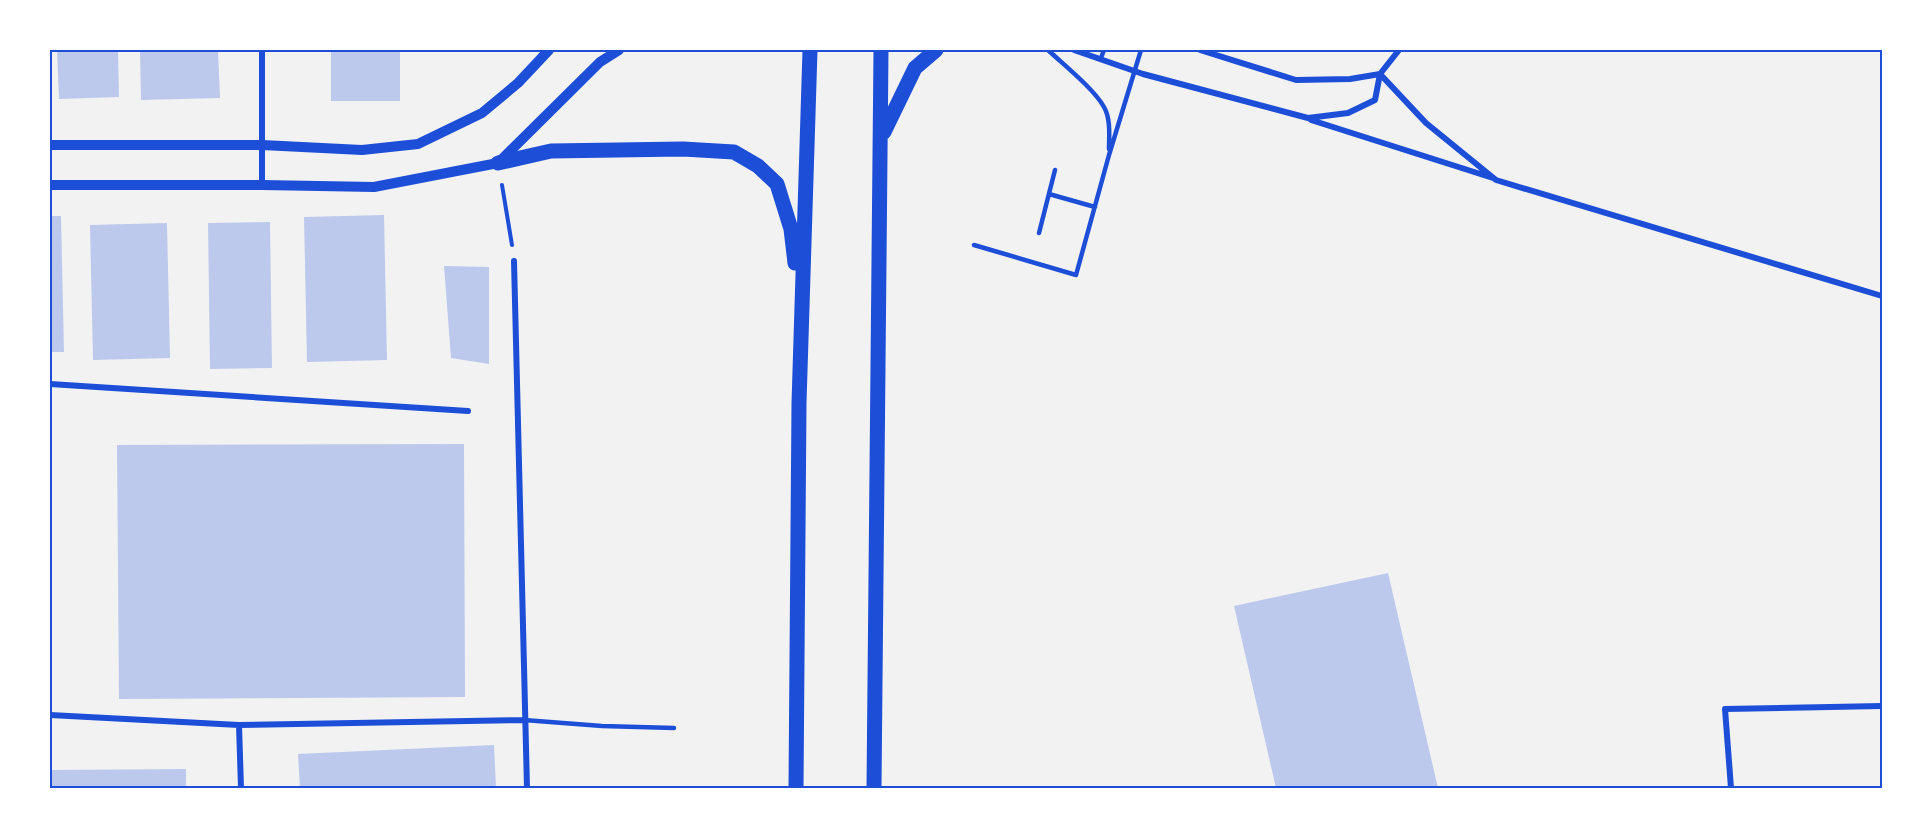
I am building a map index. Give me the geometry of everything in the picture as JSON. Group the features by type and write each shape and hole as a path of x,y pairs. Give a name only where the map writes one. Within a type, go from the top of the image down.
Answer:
{"main road":[{"path":"796,789 801,326 810,50"},
{"path":"874,789 881,50"},
{"path":"881,137 915,68 936,50"},
{"path":"498,163 551,151 683,149 734,152 758,166 777,184 792,230 801,326"}],"street":[{"path":"262,50 262,185"},
{"path":"50,145 262,145 362,150 418,144 482,113 518,83 549,50"},
{"path":"50,185 374,187 498,163 600,62 619,50"},
{"path":"1074,50 1134,71 1308,118 1496,180 1882,296"},
{"path":"1200,50 1296,80 1350,79 1380,74"},
{"path":"1308,118 1348,113 1375,100 1380,74 1400,50"},
{"path":"1380,74 1426,123 1496,180"},
{"path":"514,261 527,789"},
{"path":"50,384 468,411"},
{"path":"1731,789 1725,709 1882,706"},
{"path":"50,716 239,725 524,720"},
{"path":"239,725 241,789"}],"lane":[{"path":"1048,50 1089,89 1105,108 1109,129 1109,155"},
{"path":"1101,58 1104,50"},
{"path":"974,245 1076,275 1141,50"},
{"path":"1039,233 1054,170"},
{"path":"1049,194 1095,207"},
{"path":"524,720 602,726 674,728"}],"path":[{"path":"498,163 514,261"}],"building":[{"path":"57,50 118,50 119,97 59,99"},
{"path":"140,50 218,50 220,98 141,100"},
{"path":"331,50 400,50 400,101 331,101"},
{"path":"384,215 387,360 307,362 304,217"},
{"path":"50,216 61,216 64,352 50,352"},
{"path":"270,222 272,368 210,369 208,223"},
{"path":"167,223 170,358 93,360 90,225"},
{"path":"444,266 489,267 489,364 451,358"},
{"path":"464,444 465,697 119,699 117,445"},
{"path":"1388,573 1438,788 1276,788 1234,606"},
{"path":"494,745 496,788 300,788 298,754"},
{"path":"186,769 186,788 50,788 50,770"}]}
